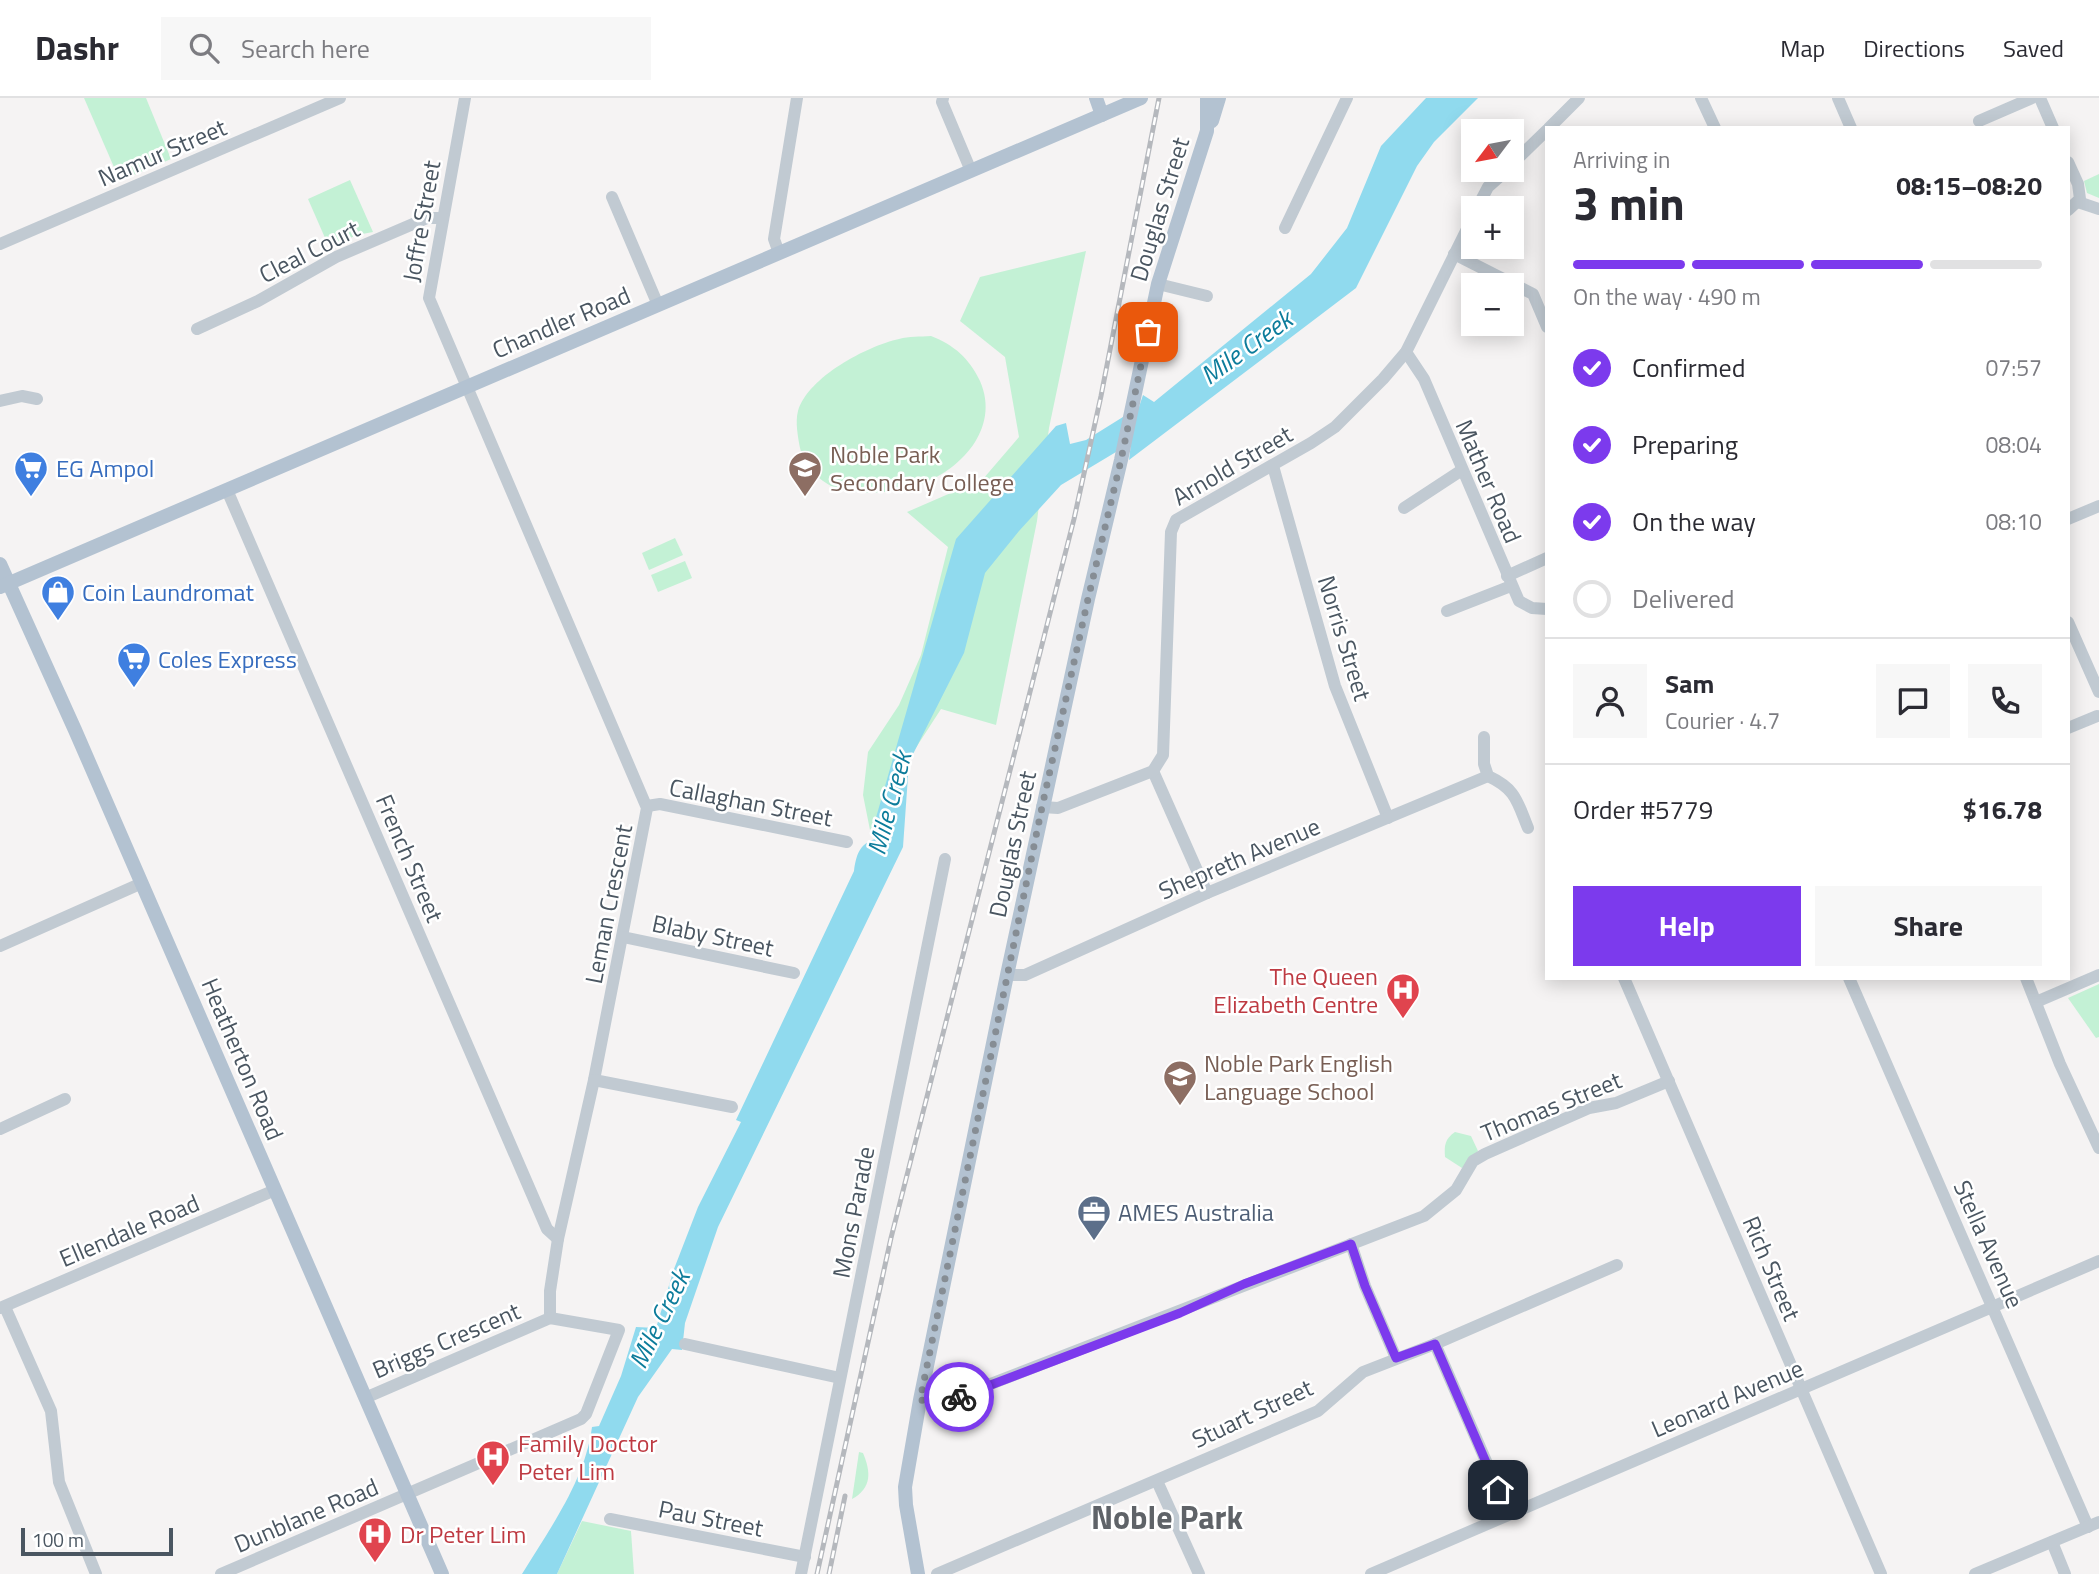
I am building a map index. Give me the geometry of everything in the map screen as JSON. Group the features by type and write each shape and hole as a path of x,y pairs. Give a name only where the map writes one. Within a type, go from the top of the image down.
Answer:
{"main road":[{"path":"1096,98 1102,115"},
{"name":"Chandler Road","path":"4,585 1102,115 1114,103 1141,98"},
{"path":"1197,98 1206,135"},
{"name":"Douglas Street","path":"918,1574 905,1487 920,1400 1042,807 1158,284 1216,100"},
{"name":"Heatherton Road","path":"0,564 4,585 142,883 442,1574"}],"street":[{"name":"Namur Street","path":"0,244 340,98"},
{"name":"Joffre Street","path":"465,98 429,298 467,387"},
{"path":"779,253 774,239 797,98"},
{"path":"943,98 942,102 971,171"},
{"path":"1285,229 1347,98"},
{"path":"1551,126 1579,98"},
{"path":"1702,98 1714,126"},
{"path":"1838,98 1850,126"},
{"path":"1979,121 2032,98"},
{"path":"2040,98 2052,126"},
{"path":"1524,152 1545,132"},
{"path":"2070,166 2078,184 2080,199 2073,206"},
{"path":"1483,196 1494,182"},
{"path":"612,197 658,305"},
{"path":"2073,206 2099,209"},
{"name":"Cleal Court","path":"197,329 258,301 336,257 427,218 443,218"},
{"name":"Arnold Street","path":"1153,771 1163,755 1171,532 1176,520 1273,466 1335,426 1383,379 1406,352 1461,240"},
{"path":"1454,254 1533,295 1545,322"},
{"path":"1158,284 1207,296"},
{"name":"Mather Road","path":"1406,352 1424,379 1519,601 1532,608 1545,608"},
{"name":"Leman Crescent","path":"467,387 647,806 594,1080 558,1239 550,1291 544,1301 547,1319"},
{"path":"0,401 22,396 37,399"},
{"name":"Norris Street","path":"1273,466 1335,687 1388,818"},
{"path":"1404,508 1462,470"},
{"name":"French Street","path":"227,490 541,1216 547,1229 558,1239"},
{"path":"2070,518 2099,506"},
{"path":"1447,611 1509,581 1545,559"},
{"path":"2070,627 2099,692"},
{"path":"2070,727 2098,713"},
{"path":"1484,737 1483,755 1488,776 1507,785 1518,802 1528,828"},
{"path":"1042,807 1058,808 1153,771 1207,893"},
{"name":"Shepreth Avenue","path":"1007,975 1025,975 1207,893 1488,776"},
{"name":"Callaghan Street","path":"647,806 660,804 846,842"},
{"name":"Mons Parade","path":"801,1574 945,859"},
{"path":"0,946 142,883"},
{"name":"Blaby Street","path":"623,937 794,973"},
{"path":"2036,1002 2099,975"},
{"name":"Rich Street","path":"1625,980 1881,1574"},
{"name":"Stella Avenue","path":"1850,980 2093,1525"},
{"path":"2027,980 2060,1065 2099,1148"},
{"path":"594,1080 732,1107"},
{"name":"Thomas Street","path":"920,1400 944,1402 1180,1313 1244,1284 1424,1216 1456,1190 1473,1161 1485,1154 1589,1108 1616,1103 1669,1081"},
{"path":"0,1129 65,1099"},
{"name":"Ellendale Road","path":"2,1308 275,1190"},
{"path":"1351,1244 1365,1286 1396,1358"},
{"name":"Leonard Avenue","path":"1371,1574 2099,1261"},
{"name":"Stuart Street","path":"937,1574 1318,1410 1355,1377 1617,1265"},
{"path":"2,1308 51,1411 59,1482 96,1574"},
{"path":"547,1319 633,1333"},
{"name":"Briggs Crescent","path":"365,1398 547,1319"},
{"name":"Dunblane Road","path":"221,1574 583,1417 619,1331"},
{"path":"685,1344 840,1378"},
{"path":"1435,1344 1509,1514"},
{"path":"1157,1481 1199,1574"},
{"name":"Pau Street","path":"610,1519 805,1557"},
{"path":"1975,1574 2093,1525"},
{"path":"2052,1542 2065,1574"}],"green space":[{"path":"84,98 146,98 171,159 120,181"},
{"path":"2099,174 2099,198 2087,193 2084,181"},
{"path":"350,180 373,232 357,235 329,247 308,199"},
{"path":"1086,251 1049,428 1037,521 996,725 941,709 908,760 875,837 871,835 863,795 868,752 899,705 921,655 948,547 907,512 983,479 1019,437 1005,357 960,321 980,277"},
{"path":"931,336 960,353 980,381 985,399 985,416 973,446 948,470 909,488 856,492 838,489 825,483 809,467 800,448 797,420 804,398 826,375 871,348 899,339"},
{"path":"675,538 683,555 649,570 642,553"},
{"path":"685,561 692,578 658,592 651,575"},
{"path":"2099,984 2099,1037 2096,1038 2068,998"},
{"path":"1455,1132 1471,1136 1478,1151 1462,1168 1445,1157 1446,1143"},
{"path":"859,1452 863,1453 866,1460 868,1479 859,1495 852,1499"},
{"path":"582,1521 631,1531 634,1574 557,1574"}],"water":[{"name":"Mile Creek","path":"1426,98 1478,98 1434,142 1417,166 1356,288 1129,460 1131,443 1061,485 985,573 964,653 909,762 903,847 718,1227 685,1323 682,1350 672,1349 638,1397 557,1574 522,1574 555,1522 574,1485 588,1447 592,1427 599,1426 621,1376 636,1327 656,1328 674,1269 698,1207 741,1122 736,1120 854,871 859,851 875,839 871,835 956,539 1056,426 1066,423 1070,444 1086,440 1139,407 1143,395 1154,402 1311,274 1347,228 1381,146"}],"railway":[{"path":"817,1574 891,1238 1074,519 1101,396 1159,98"},
{"path":"829,1574 845,1496"}],"way so far":[{"path":"959,1397 944,1402 920,1400 1042,807 1148,332"}],"place":[{"name":"EG Ampol","path":"31,498"},
{"name":"Noble Park Secondary College","path":"805,498"},
{"name":"Coin Laundromat","path":"58,622"},
{"name":"Coles Express","path":"134,689"},
{"name":"The Queen Elizabeth Centre","path":"1403,1020"},
{"name":"Noble Park English Language School","path":"1180,1107"},
{"name":"AMES Australia","path":"1094,1242"},
{"name":"Family Doctor Peter Lim","path":"493,1487"},
{"name":"Dr Peter Lim","path":"375,1564"}],"district":[{"name":"Noble Park","path":"1167,1517"}],"route":[{"path":"959,1397 1180,1313 1244,1284 1351,1244 1365,1286 1396,1358 1435,1344 1498,1490"}]}
